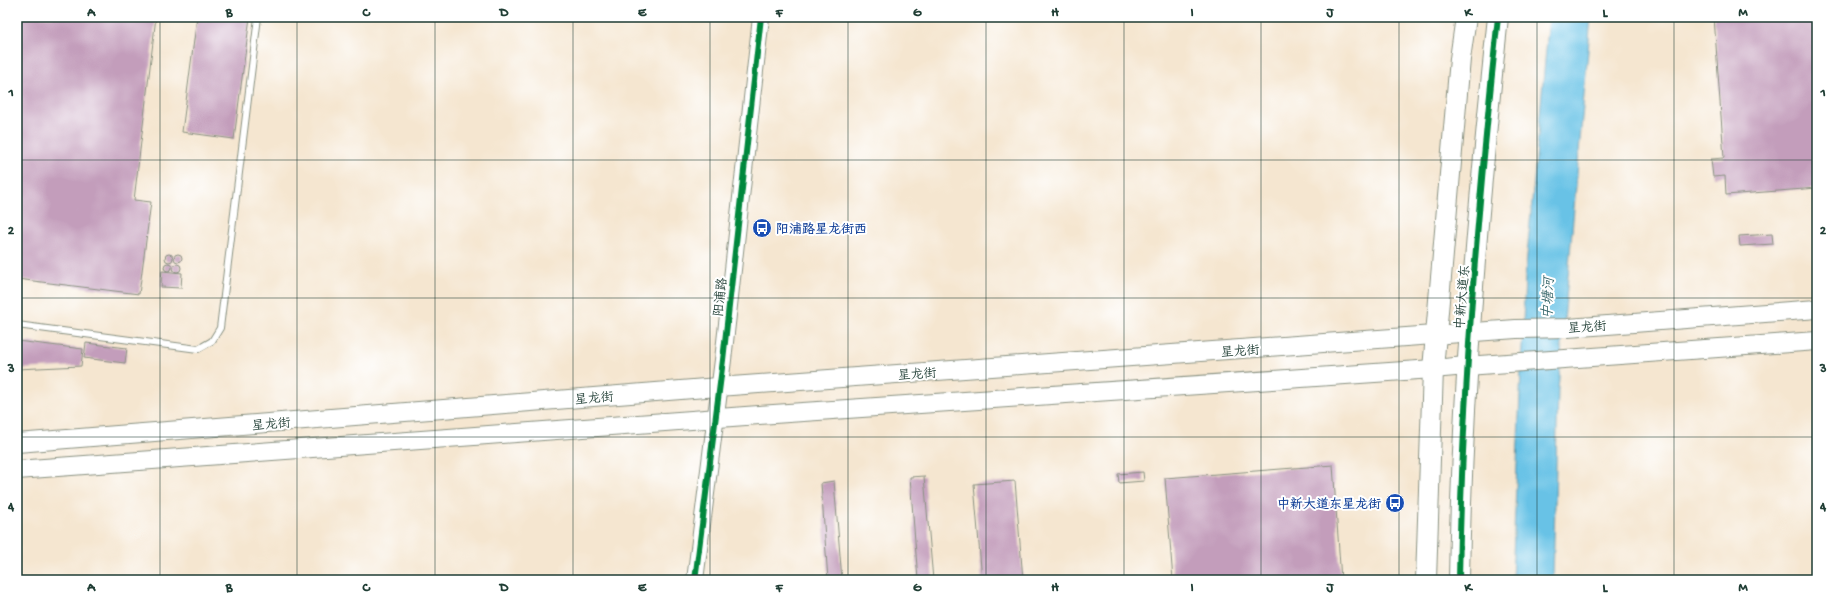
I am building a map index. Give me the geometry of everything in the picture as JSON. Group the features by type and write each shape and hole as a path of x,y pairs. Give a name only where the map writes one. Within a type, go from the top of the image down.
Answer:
{"main road":[{"name":"中新大道东","path":"1426,580 1433,370 1460,59 1466,17"},
{"name":"中新大道东","path":"1459,580 1466,366 1490,89 1498,17"},
{"name":"星龙街","path":"17,443 718,387 1436,336 1469,332 1568,328 1817,309"},
{"path":"17,470 714,419 1433,370 1466,366 1514,364 1817,341"}],"street":[{"name":"阳浦路","path":"695,580 718,387 723,360 762,17"}],"lane":[{"path":"17,325 198,349 212,341 220,328 258,17"}],"water":[{"name":"中塘河","path":"1549,17 1591,17 1558,389 1553,580 1512,580 1525,277"}],"building":[{"path":"17,17 156,17 134,200 151,202 139,294 17,279"},
{"path":"197,17 250,17 234,139 182,132"},
{"path":"1714,17 1817,17 1817,188 1726,195 1725,176 1713,177 1711,159 1724,158"},
{"path":"1772,234 1773,244 1740,246 1739,236"},
{"path":"169,254 172,255 172,261 169,262 166,261 165,258 166,255"},
{"path":"178,254 181,255 181,261 178,262 175,261 174,258 175,255"},
{"path":"168,263 171,264 171,270 168,271 165,270 164,267 165,264"},
{"path":"177,264 180,265 180,271 177,272 174,271 173,268 174,265"},
{"path":"162,271 182,273 181,288 161,287"},
{"path":"17,341 83,349 81,366 17,369"},
{"path":"86,343 127,348 125,363 84,358"},
{"path":"1333,465 1341,580 1173,580 1165,478"},
{"path":"1143,472 1144,481 1119,483 1118,474"},
{"path":"924,476 933,580 918,580 910,477"},
{"path":"834,481 842,580 828,580 821,483"},
{"path":"1015,481 1023,580 982,580 974,484"}],"cycle path":[{"path":"695,580 723,360 761,17"},
{"path":"1459,580 1467,369 1484,157 1498,17"}],"place":[{"name":"阳浦路星龙街西","path":"762,228"},
{"name":"中新大道东星龙街","path":"1395,503"}]}
